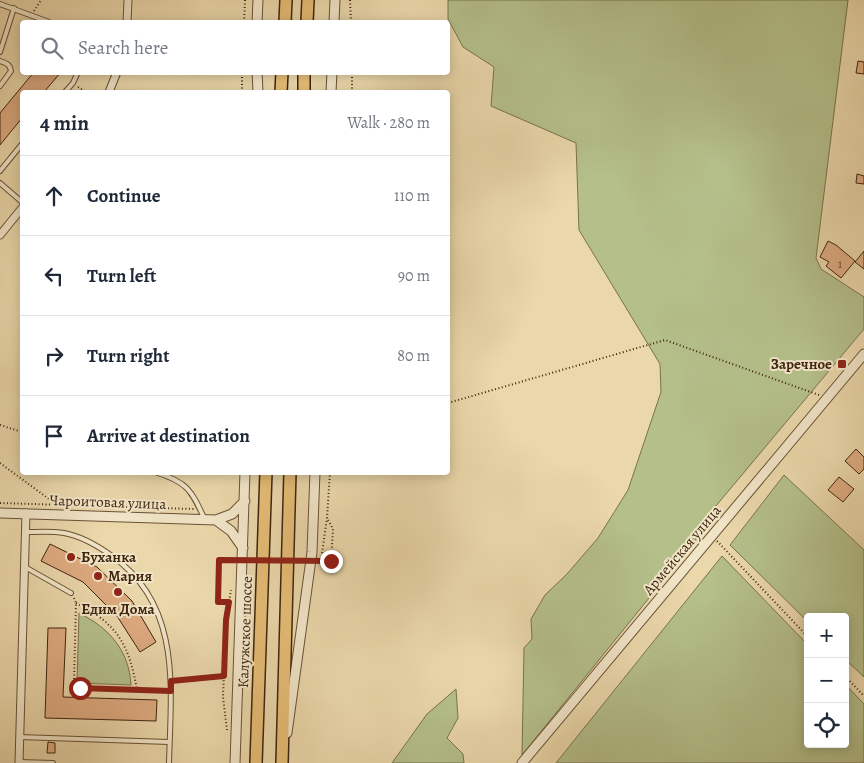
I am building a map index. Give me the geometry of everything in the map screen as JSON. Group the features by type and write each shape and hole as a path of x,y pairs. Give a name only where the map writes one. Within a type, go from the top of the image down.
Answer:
{"highway":[{"path":"285,20 286,0"},
{"path":"307,20 308,0"},
{"path":"281,90 282,75"},
{"path":"304,75 304,90"},
{"name":"Калужское шоссе","path":"254,763 257,730 266,475"},
{"path":"282,763 290,475"}],"street":[{"path":"127,20 128,0"},
{"path":"257,20 258,0"},
{"path":"334,20 335,0"},
{"path":"110,90 116,75"},
{"path":"257,75 257,90"},
{"path":"332,75 332,90"},
{"path":"0,234 20,210"},
{"name":"Армейская улица","path":"522,763 864,354"},
{"path":"235,763 245,475"},
{"path":"282,763 312,552 315,475"},
{"name":"Чароитовая улица","path":"0,513 216,520 232,514 245,501"},
{"path":"18,762 26,513"},
{"path":"216,520 231,531 243,548"}],"lane":[{"path":"0,4 44,20"},
{"path":"0,52 14,8"},
{"path":"0,60 7,63 11,71 0,86"},
{"path":"67,90 76,75"},
{"path":"0,171 20,146"},
{"path":"0,183 20,200"},
{"path":"164,475 186,486 205,520"},
{"path":"26,532 64,533 77,537 105,551 137,578 155,605 165,634 171,681 169,763"},
{"path":"24,567 72,593"},
{"path":"19,737 169,742"},
{"path":"18,762 52,763"}],"path":[{"path":"32,15 41,0"},
{"path":"244,20 245,0"},
{"path":"350,0 351,20"},
{"path":"242,75 242,90"},
{"path":"352,75 352,90"},
{"path":"71,86 84,90"},
{"path":"450,402 665,340 828,398"},
{"path":"0,424 20,431"},
{"path":"0,463 57,505"},
{"path":"0,503 201,510"},
{"path":"229,602 218,602 219,560 331,561 333,529 327,518"},
{"path":"712,536 804,633"},
{"path":"233,560 233,568"},
{"path":"223,697 226,620 232,585"},
{"path":"137,690 131,661 122,640 108,623 76,603 75,685 80,688 137,690 171,691"},
{"path":"171,681 224,676"},
{"path":"849,680 864,696"}],"green space":[{"path":"448,0 848,0 816,258 821,269 864,297 864,329 695,531 696,540 522,755 524,648 532,639 531,619 545,595 567,574 598,538 628,490 661,392 660,364 579,230 576,143 491,106 494,67 463,47 448,19"},
{"path":"784,475 864,550 864,677 849,663 849,613 804,613 804,618 730,545"},
{"path":"722,556 804,641 804,748 849,748 849,688 864,704 864,763 556,763"},
{"path":"79,613 100,626 116,642 126,661 131,685 77,683"},
{"path":"456,689 458,718 447,738 463,754 464,763 392,763 427,714"}],"building":[{"path":"858,61 864,62 864,74 856,73"},
{"path":"32,75 58,75 46,90 20,90 20,120 0,145 0,113"},
{"path":"857,174 864,176 864,184 856,183"},
{"path":"828,241 836,245 855,261 841,278 826,266 829,262 820,257"},
{"path":"864,251 864,269 855,262"},
{"path":"856,449 864,457 864,469 859,474 845,461"},
{"path":"839,477 854,489 843,502 828,490"},
{"path":"50,544 97,567 132,601 156,642 140,652 117,616 83,582 41,561"},
{"path":"48,628 66,628 63,697 157,700 156,721 45,718"},
{"path":"48,742 55,743 55,753 47,753"}],"place":[{"name":"Заречное","path":"842,364"},
{"name":"Буханка","path":"71,557"},
{"name":"Мария","path":"98,576"},
{"name":"Едим Дома","path":"118,592"}],"route":[{"path":"80,688 171,691 171,681 224,676 226,620 229,602 218,602 219,560 331,561"}]}
